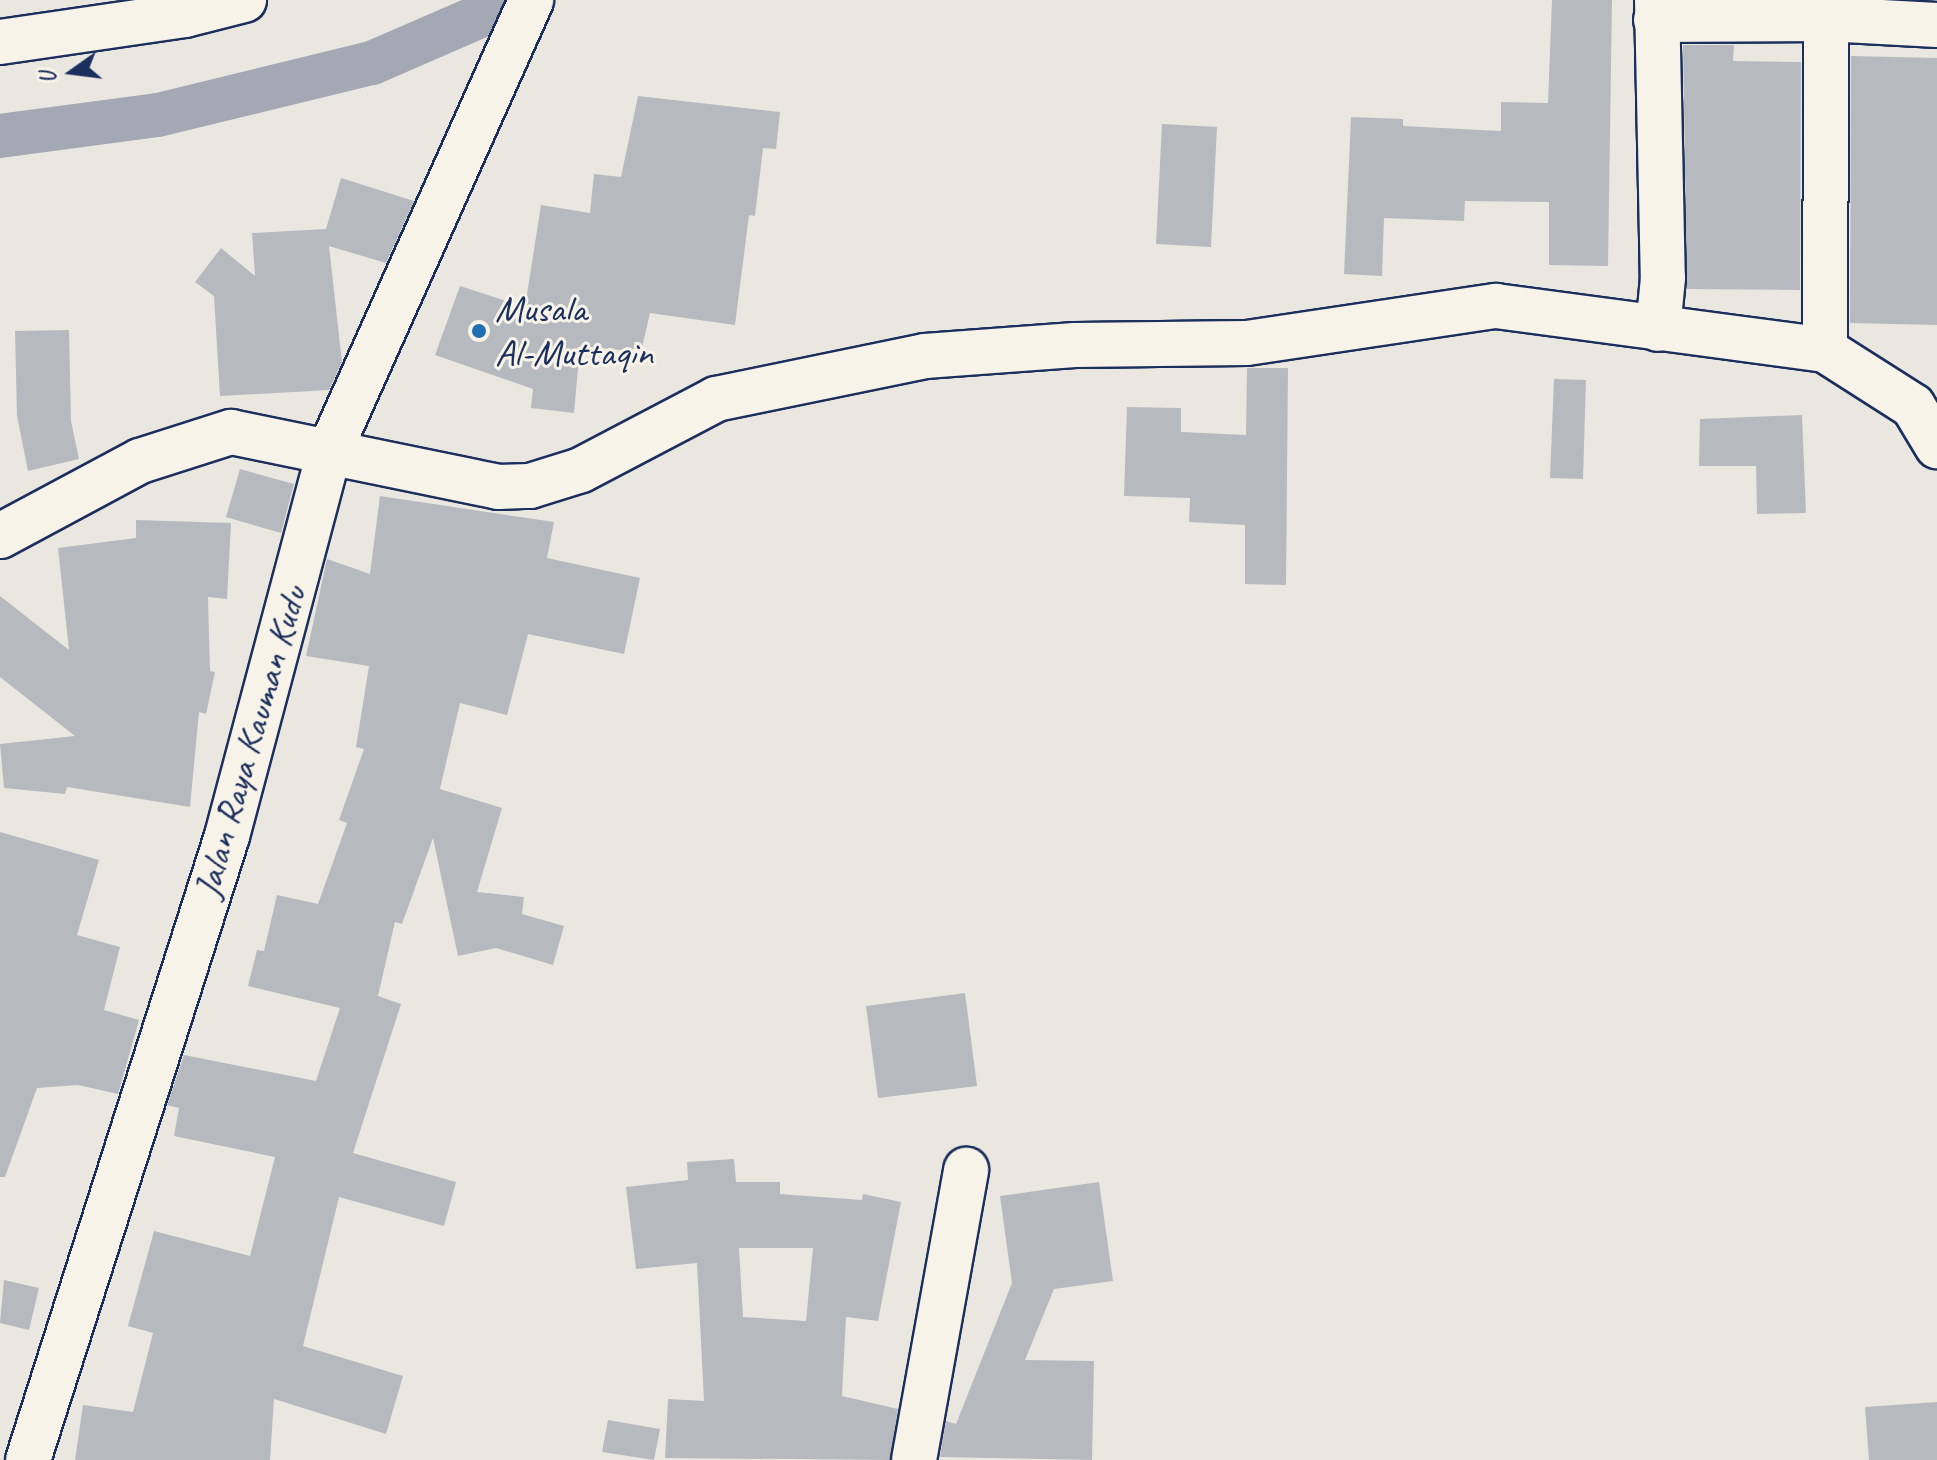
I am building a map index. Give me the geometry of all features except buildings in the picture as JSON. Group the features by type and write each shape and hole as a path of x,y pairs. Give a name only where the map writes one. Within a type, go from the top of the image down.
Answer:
{"street":[{"path":"0,42 185,15 244,0"},
{"name":"Jalan Raya Kauman Kudu","path":"28,1460 227,836 330,450 531,0"},
{"path":"1825,350 1826,9"},
{"path":"1658,329 1663,278 1656,10 1826,9 1937,25"},
{"path":"0,536 140,461 201,438 231,432 498,487 530,486 581,470 716,399 925,356 1075,345 1247,343 1496,306 1825,350 1913,406 1937,446"},
{"path":"914,1460 966,1170"}],"waterway":[{"path":"0,136 158,115 372,63 517,0"}],"place":[{"name":"Musala Al-Muttaqin","path":"479,331"}]}
